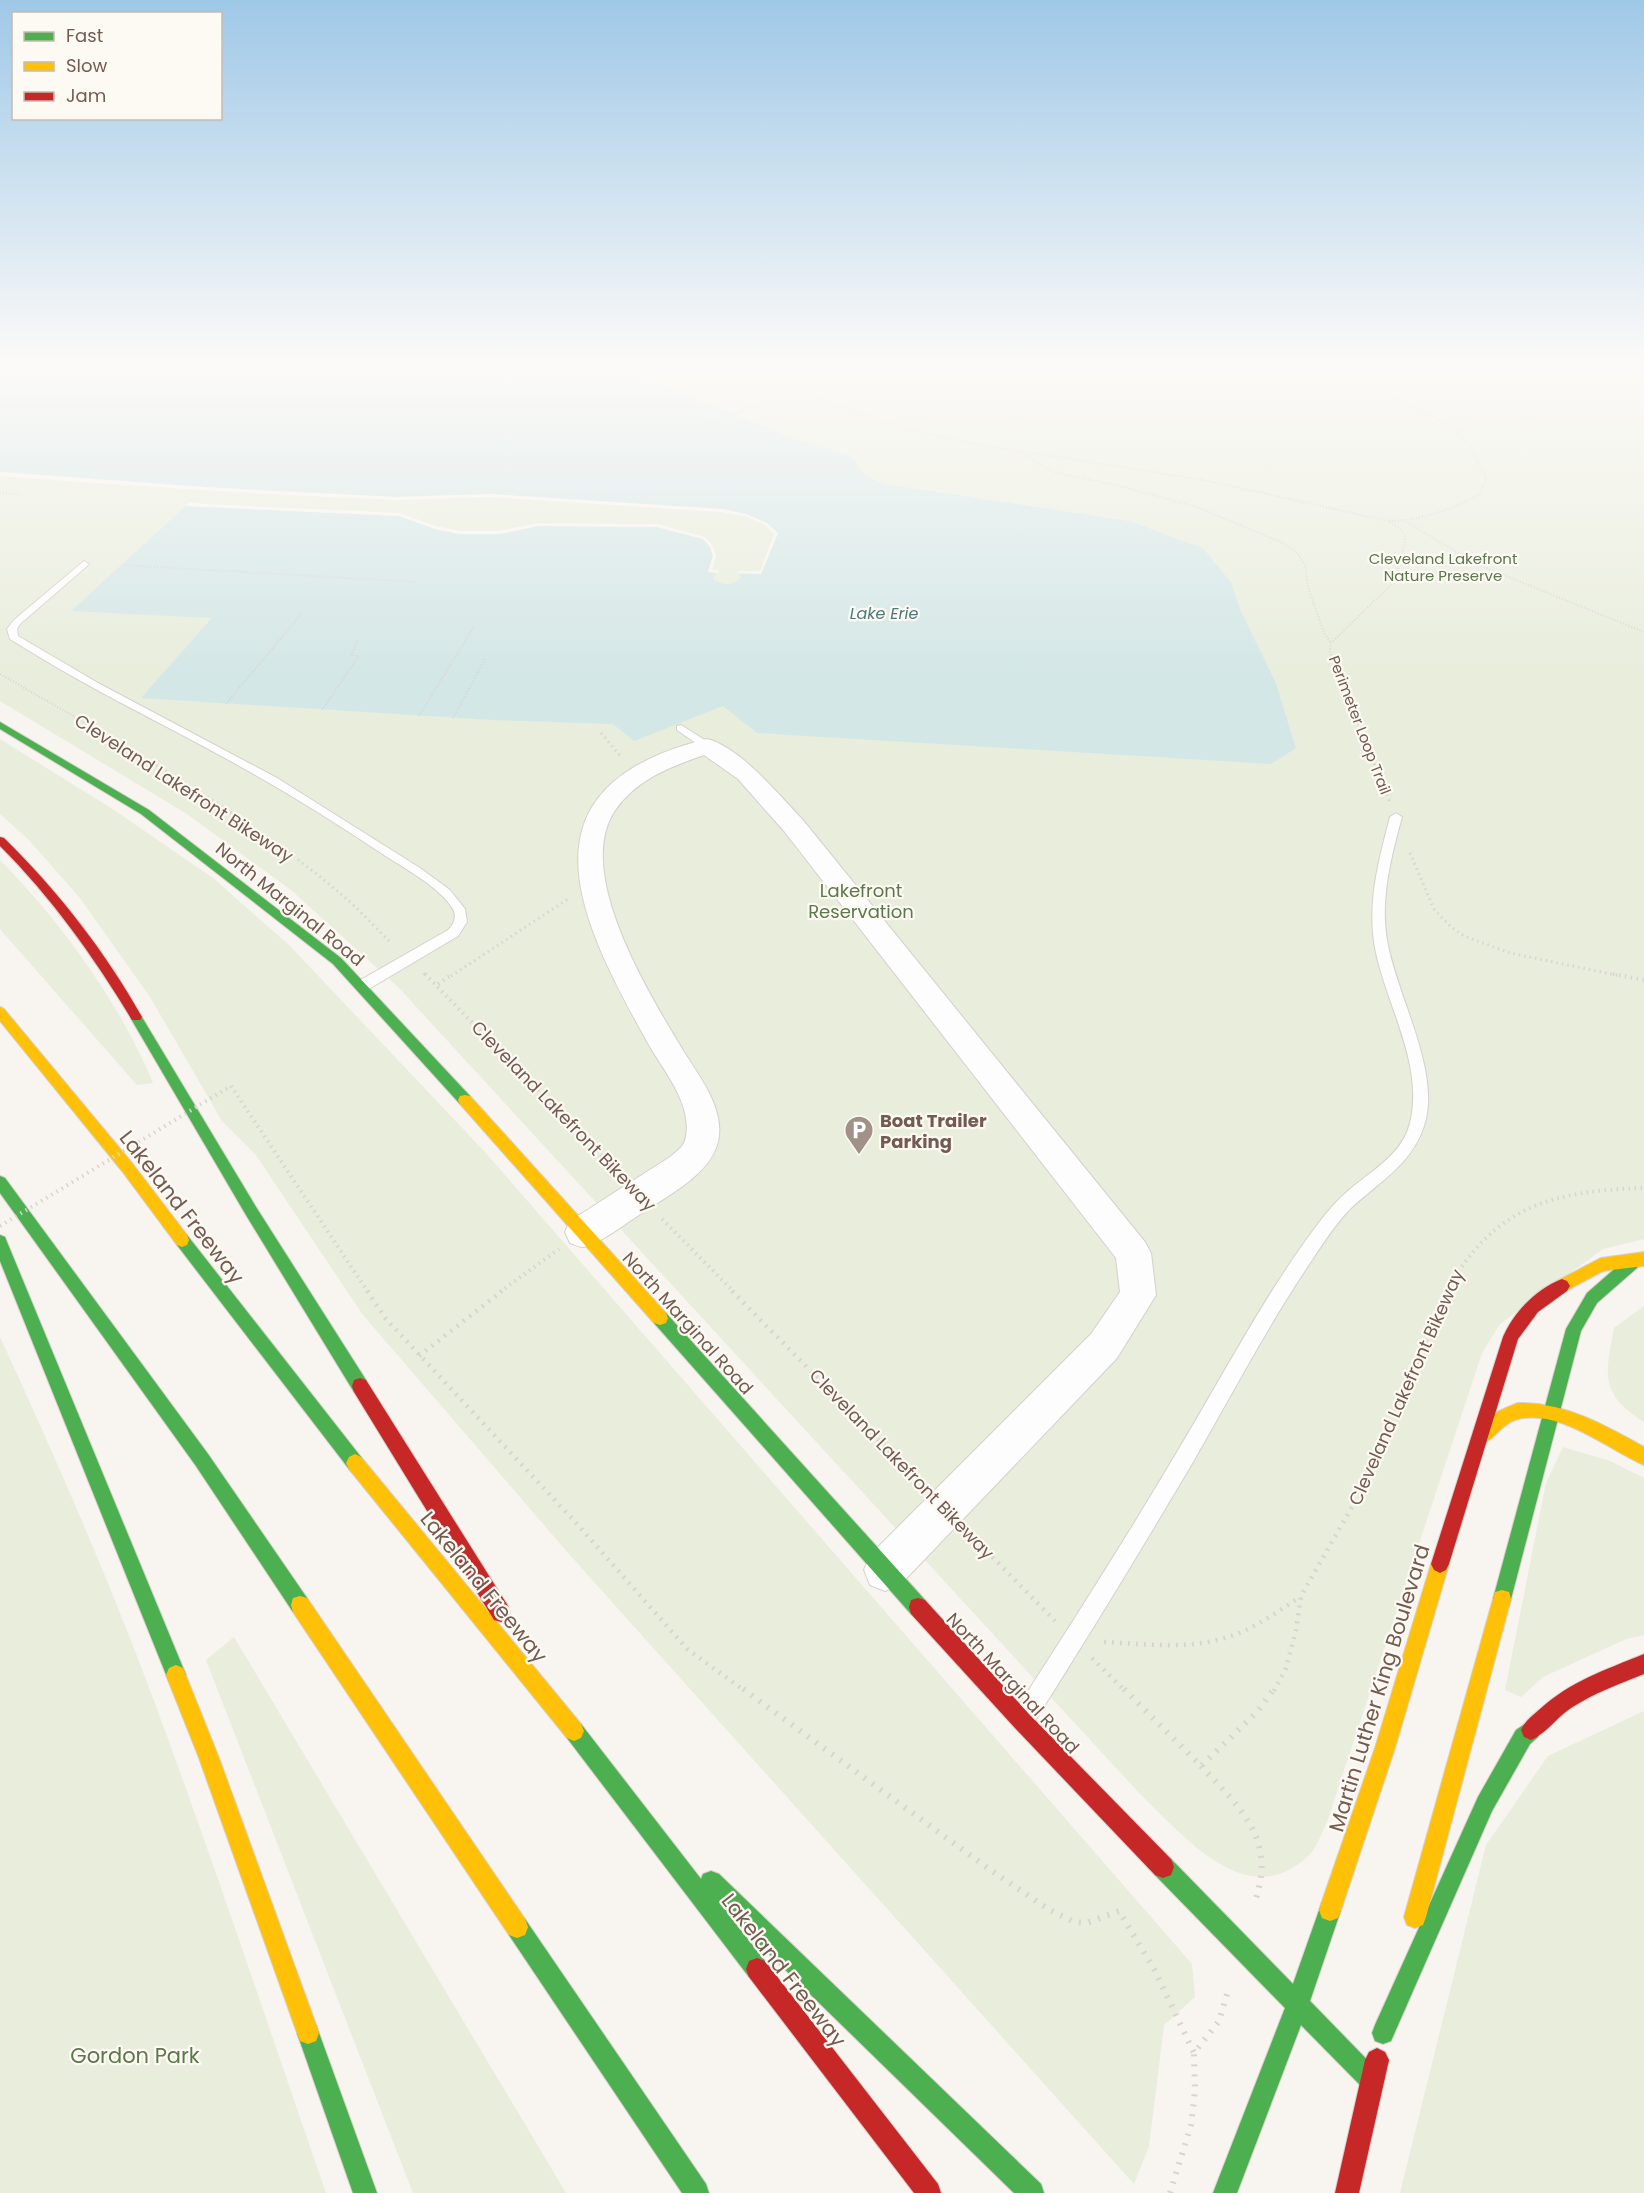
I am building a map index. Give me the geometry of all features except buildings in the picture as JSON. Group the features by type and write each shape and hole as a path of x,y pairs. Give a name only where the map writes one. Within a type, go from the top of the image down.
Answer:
{"main road":[{"name":"North Marginal Road","path":"0,725 146,812 337,961 362,986 1022,1721 1297,2006 1372,2080"},
{"path":"0,840 61,905 107,968 257,1222 571,1727"},
{"name":"Lakeland Freeway","path":"0,1012 127,1167 334,1438 571,1727 929,2193"},
{"path":"0,1182 202,1460 697,2193"},
{"path":"0,1242 88,1454 209,1758 364,2193"},
{"name":"Martin Luther King Boulevard","path":"1347,2193 1383,2033 1553,1414 1565,1357 1576,1325 1588,1304 1605,1285 1640,1260"},
{"name":"Martin Luther King Boulevard","path":"1225,2193 1297,2006 1385,1748 1424,1612 1482,1436 1502,1360 1517,1324 1528,1311 1556,1288 1582,1274 1601,1265 1640,1260"},
{"path":"1482,1436 1504,1415 1535,1410 1581,1425 1644,1456"},
{"path":"1383,2033 1485,1804 1523,1737 1561,1703 1584,1688 1644,1664"},
{"path":"630,1803 1032,2193"}],"street":[{"path":"582,1232 681,1167 699,1150 704,1130 702,1116 690,1087 623,970 604,926 592,884 590,861 594,826 615,796 642,772 707,747 746,774 793,825 1133,1253 1138,1295 1104,1346 885,1570"}],"lane":[{"path":"84,564 17,622 12,629 13,637 116,699 231,757 335,816 428,879 458,907 462,916 459,927 453,933 362,986"},
{"path":"681,728 707,747"},
{"path":"1022,1721 1189,1450 1258,1326 1294,1271 1345,1204 1383,1176 1404,1152 1418,1123 1419,1093 1414,1053 1383,954 1377,911 1382,870 1396,817"}],"path":[{"path":"1047,468 1053,472 1116,485 1188,504 1283,543 1297,553 1305,565 1308,587 1324,633 1331,644"},
{"path":"1135,468 1204,480 1388,522 1406,522 1455,508 1480,494 1486,478 1481,468"},
{"path":"0,493 21,494"},
{"name":"Perimeter Loop Trail","path":"1388,522 1401,529 1406,538 1395,581 1331,644 1330,652 1430,903 1441,918 1460,933 1479,943 1644,980"},
{"path":"1406,522 1479,565 1644,632"},
{"path":"121,565 416,582"},
{"path":"226,704 302,613"},
{"path":"419,716 475,625"},
{"path":"322,710 359,656 352,655 358,639"},
{"path":"453,718 485,659"},
{"name":"Cleveland Lakefront Bikeway","path":"0,674 119,743 248,825 331,886 408,959 438,984 639,1195 1201,1767 1239,1731 1273,1692 1286,1668 1296,1630 1301,1596 1369,1477 1444,1296 1457,1269 1467,1255 1494,1228 1528,1208 1567,1195 1619,1188 1644,1188"},
{"path":"601,733 625,760 642,772"},
{"path":"438,984 592,884"},
{"path":"0,1226 231,1086 386,1319 578,1525 687,1649 989,1869 1048,1909 1074,1922 1087,1923 1119,1911 1154,1969 1194,2053 1197,2084 1195,2110 1190,2136 1170,2193"},
{"path":"419,1356 470,1314 582,1232"},
{"path":"1074,1640 1198,1645 1222,1640 1243,1631 1301,1596"},
{"path":"1201,1767 1248,1821 1260,1850 1264,1873"},
{"path":"1194,2053 1219,2021"}],"green space":[{"name":"Lakefront Reservation","path":"0,468 737,468 772,470 1296,748 1276,683 1241,611 1231,582 1203,548 1130,521 886,484 873,479 860,469 1644,468 1644,1239 1603,1249 1500,1324 1482,1353 1327,1822 1312,1852 1286,1871 1263,1877 1240,1873 1218,1863 1176,1830 1140,1794 398,987 291,890 187,814 0,701"},
{"path":"0,739 114,810 213,878 289,945 484,1151 1192,1964 1195,1997 1164,2025 1149,2146 1134,2184 569,1554 363,1315 256,1155 222,1121 150,997 80,898 28,839 0,814"},
{"path":"0,860 45,909 87,964 124,1023 153,1083 137,1085 0,929"},
{"path":"1644,1306 1644,1422 1619,1402 1609,1382 1608,1371 1614,1328"},
{"name":"Gordon Park","path":"0,1337 79,1514 151,1693 326,2193 0,2193"},
{"path":"1563,1447 1610,1461 1644,1478 1644,1635 1626,1639 1543,1677 1521,1697 1505,1690 1546,1483"},
{"path":"234,1637 566,2193 413,2193 206,1660"},
{"path":"1644,1711 1644,2193 1400,2193 1486,1845 1548,1756"}],"water":[{"name":"Lake Erie","path":"0,468 860,468 873,479 886,484 1130,521 1203,548 1231,582 1241,611 1276,683 1296,748 1271,764 757,733 723,706 634,741 613,724 493,720 141,698 212,618 71,611 186,506 399,516 435,529 459,534 499,534 538,526 657,527 703,539 710,547 713,556 708,572 716,573 713,579 727,584 738,580 741,577 739,574 762,573 778,533 752,517 722,509 490,494 397,497 262,491 0,472"}],"pier":[{"path":"0,472 203,487 397,497 490,494 722,509 746,514 767,523 778,533 761,574 736,573 760,571 774,534 765,525 745,516 721,512 489,497 397,500 262,494 0,476"},
{"path":"188,503 399,513 436,526 459,531 498,531 538,523 657,524 705,537 713,546 716,556 712,570 717,570 719,573 708,572 713,556 710,547 703,539 657,527 538,526 500,534 459,534 435,529 399,516 186,506"}],"traffic: fast":[{"path":"0,725 145,812 337,961 465,1100"},
{"path":"136,1017 251,1211 360,1386"},
{"path":"0,1182 202,1460 300,1605"},
{"path":"182,1240 355,1463"},
{"path":"0,1242 176,1675"},
{"path":"1502,1599 1574,1329 1592,1298 1632,1263"},
{"path":"660,1318 918,1607"},
{"path":"1383,2033 1485,1804 1523,1737 1531,1730"},
{"path":"574,1731 757,1969"},
{"path":"1163,1867 1372,2081"},
{"path":"711,1882 1032,2193"},
{"path":"1225,2193 1297,2006 1330,1910"},
{"path":"517,1927 697,2193"},
{"path":"308,2033 365,2193"}],"traffic: slow":[{"path":"0,1012 127,1167 182,1240"},
{"path":"465,1100 660,1318"},
{"path":"1562,1286 1601,1265 1644,1259"},
{"path":"1482,1436 1502,1417 1518,1411 1536,1411 1555,1414 1575,1421 1644,1456"},
{"path":"355,1463 574,1731"},
{"path":"1330,1910 1385,1748 1440,1564"},
{"path":"1415,1917 1502,1599"},
{"path":"300,1605 517,1927"},
{"path":"176,1675 209,1758 308,2033"}],"traffic: jam":[{"path":"0,840 39,880 91,946 136,1017"},
{"path":"1440,1564 1511,1337 1515,1328 1532,1307 1562,1286"},
{"path":"360,1386 501,1613"},
{"path":"918,1607 1022,1721 1163,1867"},
{"path":"1531,1730 1561,1703 1584,1688 1644,1664"},
{"path":"757,1969 929,2193"},
{"path":"1347,2193 1377,2060"}],"place":[{"name":"Boat Trailer Parking","path":"859,1156"}],"park label":[{"name":"Cleveland Lakefront Nature Preserve","path":"1443,566"}]}
